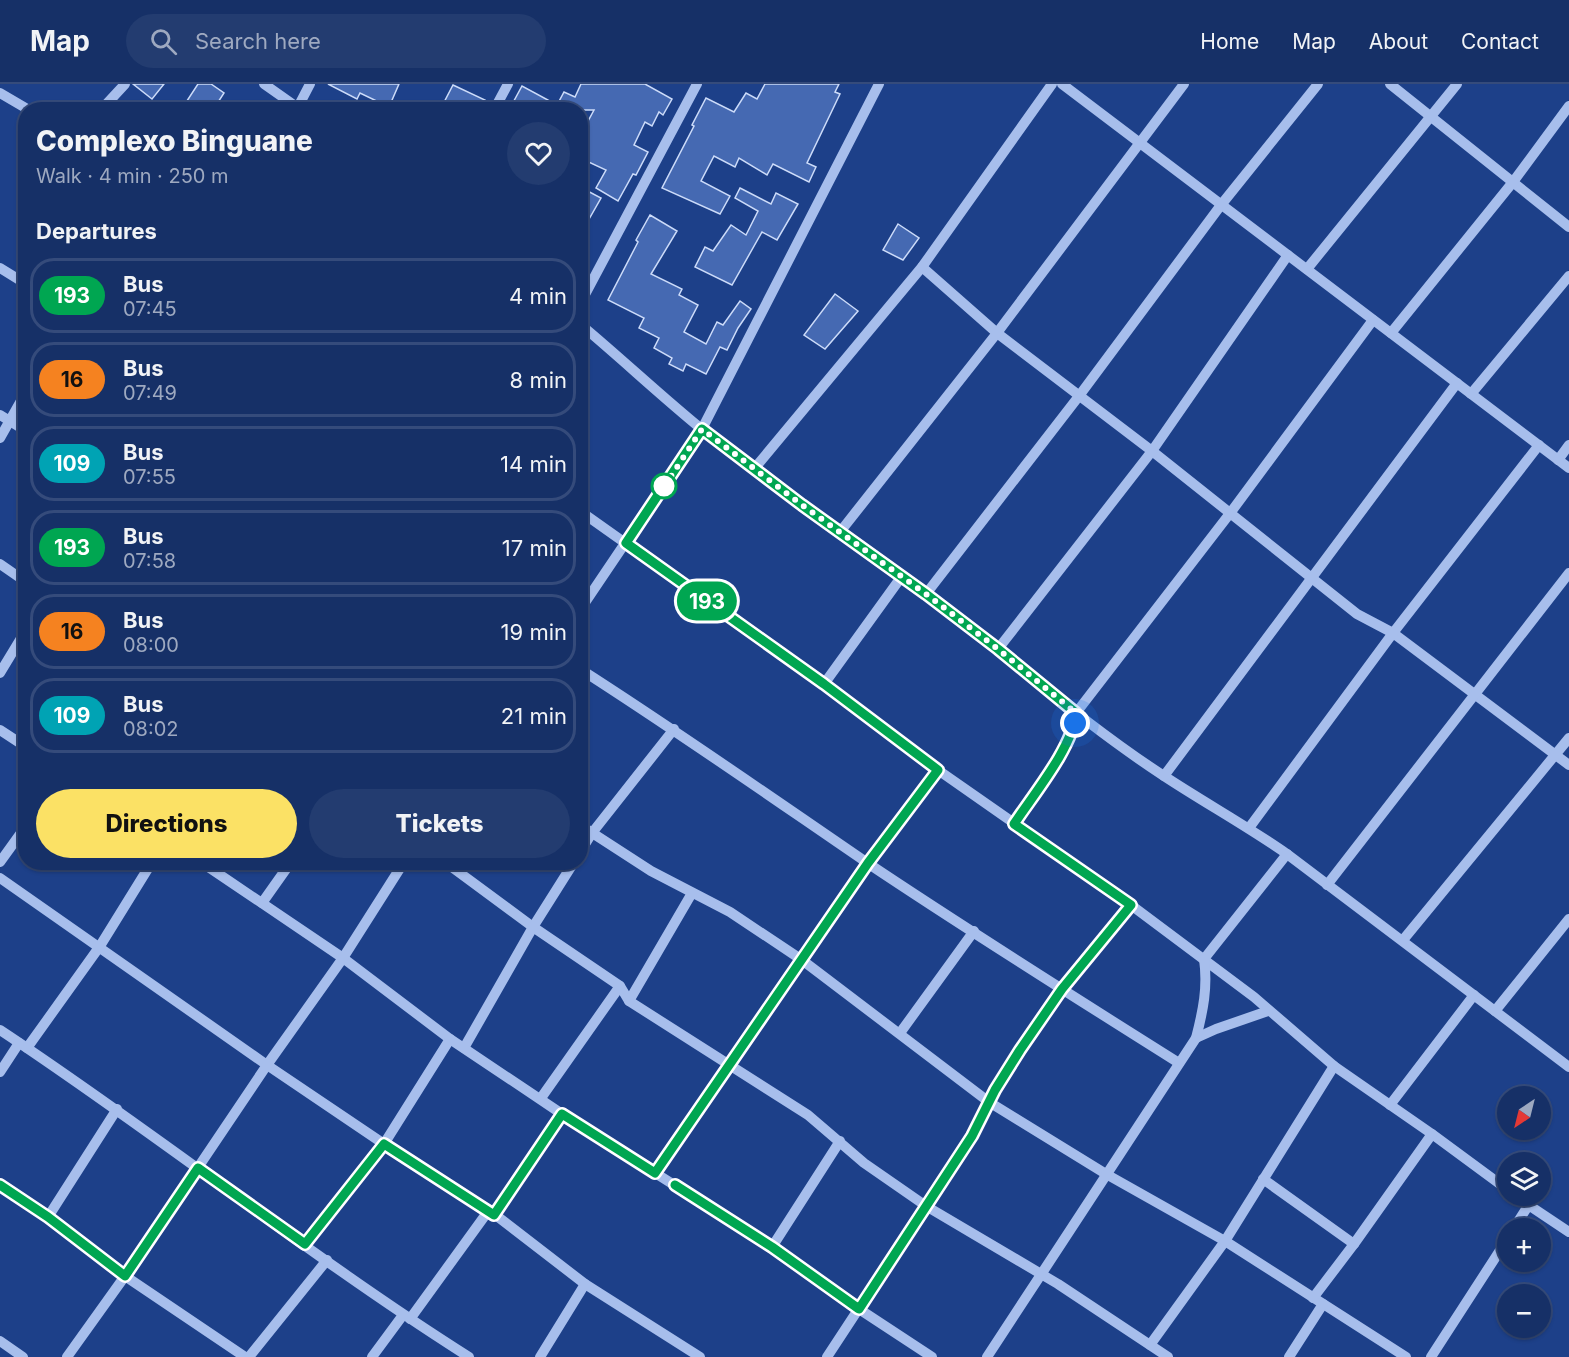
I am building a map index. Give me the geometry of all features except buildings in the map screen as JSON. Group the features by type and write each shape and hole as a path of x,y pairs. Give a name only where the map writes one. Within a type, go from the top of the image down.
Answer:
{"street":[{"path":"108,102 125,84"},
{"path":"264,84 290,102"},
{"path":"302,102 310,84"},
{"path":"498,102 508,84"},
{"path":"588,289 697,84"},
{"path":"588,598 702,429 879,84"},
{"path":"754,469 922,267 1052,84"},
{"path":"1062,84 1569,468"},
{"path":"840,532 997,333 1184,84"},
{"path":"926,594 1079,396 1221,205 1318,84"},
{"path":"1390,84 1513,182 1567,221"},
{"path":"1307,269 1457,84"},
{"path":"0,93 18,104"},
{"path":"1391,333 1513,182 1569,106"},
{"path":"998,649 1152,451 1288,255"},
{"path":"0,267 18,279"},
{"path":"922,267 997,333 1231,512 1357,614 1393,633 1569,765"},
{"path":"1471,394 1569,276"},
{"path":"1014,824 1064,748 1075,723 1076,713 1231,512 1373,320"},
{"path":"588,331 702,429 926,594 1076,713 1164,776 1287,854 1569,1067"},
{"path":"1164,776 1457,383"},
{"path":"0,438 5,418 18,402"},
{"path":"5,418 18,426"},
{"path":"1249,828 1393,633 1539,445"},
{"path":"1558,460 1569,445"},
{"path":"588,517 824,684 938,770 1131,905 1254,997 1334,1066 1497,1182"},
{"path":"0,564 18,576"},
{"path":"1328,885 1569,573"},
{"path":"824,684 902,576"},
{"path":"0,673 18,643"},
{"path":"588,674 674,729 868,863 1179,1063"},
{"path":"588,839 674,729"},
{"path":"0,730 18,742"},
{"path":"1403,940 1569,738"},
{"path":"655,1173 868,863 938,770"},
{"path":"588,830 651,871 730,912 801,960 989,1101 1106,1174 1225,1241 1406,1357"},
{"path":"0,862 18,837"},
{"path":"987,1357 1196,1038 1204,1006 1207,977 1204,959 1287,854"},
{"path":"0,1072 100,946 148,870"},
{"path":"213,870 343,958 464,1048 562,1114 772,1247 859,1309 932,1357"},
{"path":"262,903 285,870"},
{"path":"67,1357 343,958 399,870"},
{"path":"456,870 533,927 620,986 629,1001 808,1115 864,1163 926,1206 1040,1275 1059,1284 1152,1350 1168,1357"},
{"path":"464,1048 533,927 569,870"},
{"path":"0,878 267,1065 384,1144 491,1212 585,1284 700,1357"},
{"path":"629,1001 693,893"},
{"path":"827,1357 972,1136 989,1101 1020,1050 1062,989 1131,905"},
{"path":"1496,1011 1569,919"},
{"path":"900,1033 974,931"},
{"path":"541,1098 620,986"},
{"path":"1390,1105 1474,994"},
{"path":"1196,1038 1268,1011"},
{"path":"0,1030 117,1109 407,1317 469,1357"},
{"path":"305,1244 384,1144 450,1038"},
{"path":"1152,1350 1225,1241 1334,1066"},
{"path":"48,1217 117,1109"},
{"path":"372,1357 491,1212 562,1114"},
{"path":"1313,1298 1432,1134"},
{"path":"772,1247 840,1141"},
{"path":"1263,1179 1354,1244"},
{"path":"0,1185 48,1217 125,1276 241,1356 327,1260"},
{"path":"1520,1218 1528,1206 1569,1232"},
{"path":"1431,1357 1497,1255"},
{"path":"540,1357 585,1284"},
{"path":"1289,1357 1323,1304"},
{"path":"0,1341 23,1357"}],"bus line":[{"name":"193","path":"0,1185 48,1217 125,1276 198,1168 305,1244 384,1144 494,1215 562,1114 655,1173 868,863 938,770 824,684 626,543 702,429 802,505 926,594 1076,713 1072,732 1064,748 1014,824 1131,905 1062,989 1020,1050 995,1090 972,1136 859,1309 772,1247 675,1185"}],"route":[{"path":"664,486 662,490 702,429 998,649 1076,713 1075,723"}]}
